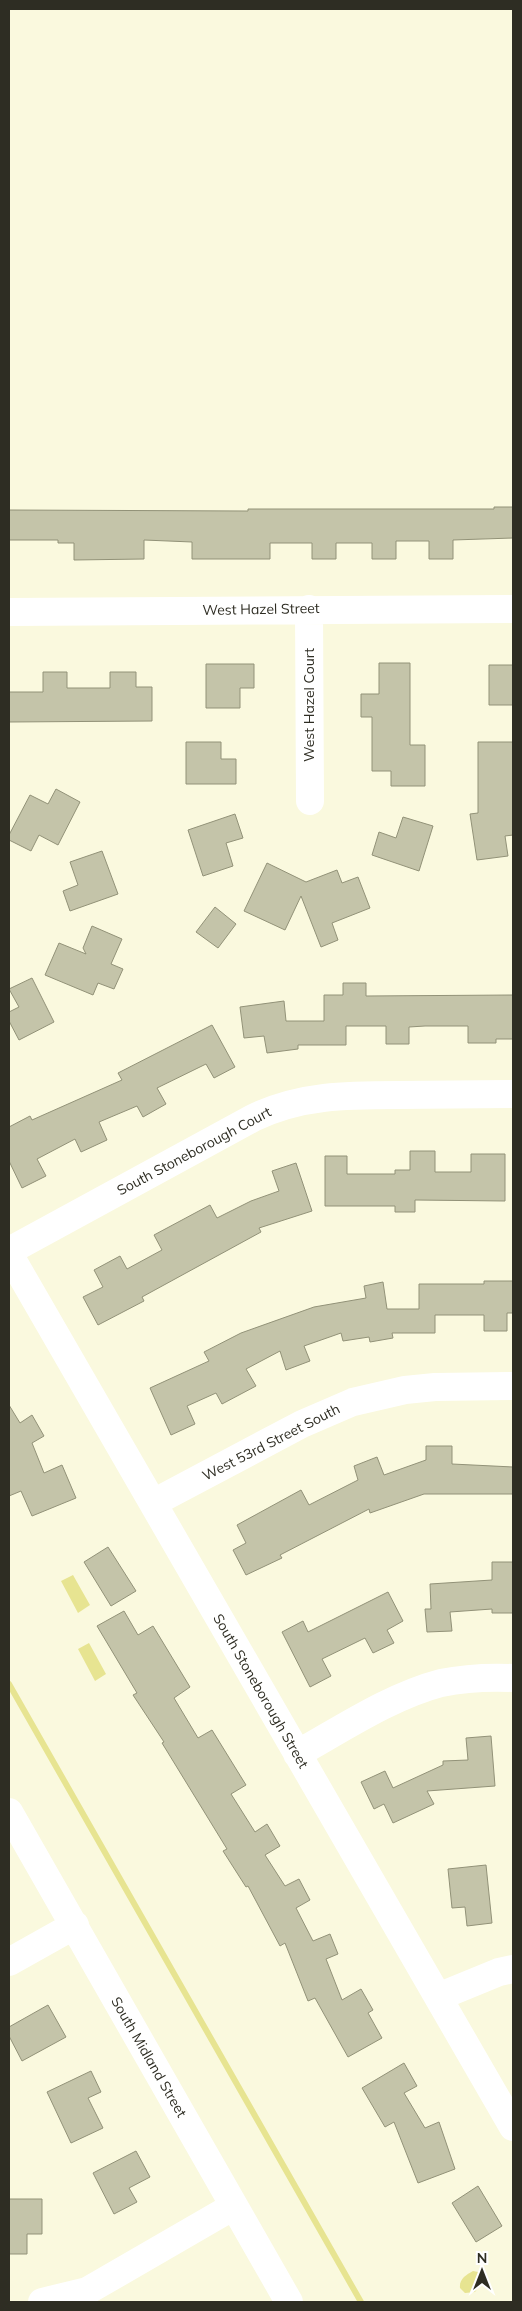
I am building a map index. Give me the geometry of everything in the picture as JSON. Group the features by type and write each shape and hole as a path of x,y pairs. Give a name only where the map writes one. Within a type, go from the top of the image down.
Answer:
{"street":[{"name":"West Hazel Court","path":"309,609 310,801"},
{"name":"West Hazel Street","path":"9,612 513,609"},
{"name":"South Stoneborough Court","path":"9,1253 253,1118 278,1107 309,1099 340,1095 513,1094"},
{"name":"South Stoneborough Street","path":"9,1253 513,2126"},
{"name":"West 53rd Street South","path":"153,1503 302,1424 353,1402 405,1390 435,1387 513,1386"},
{"path":"297,1754 407,1694 463,1679 513,1678"},
{"name":"South Midland Street","path":"9,1812 289,2302"},
{"path":"9,1962 75,1925"},
{"path":"438,1997 499,1972 513,1969"},
{"path":"42,2302 87,2290 234,2206"}],"shaded area":[{"path":"73,1575 90,1605 78,1613 61,1581"},
{"path":"89,1643 106,1674 95,1681 78,1649"},
{"path":"473,2271 483,2273 485,2278 475,2292 465,2293 460,2288 461,2282"}],"building":[{"path":"494,507 513,507 513,538 453,540 453,559 429,559 429,541 396,541 396,559 372,559 372,543 336,543 336,559 312,559 312,543 270,543 270,559 192,559 192,542 144,540 144,559 74,560 74,543 58,543 58,540 9,540 9,510 248,511 248,509 494,509"},
{"path":"379,663 410,663 410,745 425,745 425,786 391,786 391,771 372,771 372,717 361,717 361,694 379,694"},
{"path":"206,664 254,664 254,688 240,688 240,708 206,708"},
{"path":"489,665 513,665 513,705 489,705"},
{"path":"43,672 67,672 67,688 110,688 110,672 136,672 136,687 152,687 152,721 9,722 9,692 43,692"},
{"path":"186,742 221,742 221,759 236,759 236,784 186,784"},
{"path":"478,742 513,742 513,835 505,836 508,856 477,860 470,814 478,813"},
{"path":"56,789 80,802 58,845 39,835 31,851 9,840 9,835 30,795 48,804"},
{"path":"235,814 243,838 226,843 233,866 203,876 188,830"},
{"path":"403,817 433,826 419,871 372,855 379,832 396,838"},
{"path":"102,851 118,894 70,911 63,891 78,885 70,862"},
{"path":"267,863 306,882 337,870 342,883 358,877 370,908 332,923 338,940 321,947 301,896 285,930 244,911"},
{"path":"215,907 236,924 218,948 196,932"},
{"path":"92,926 122,939 111,964 123,969 114,989 98,983 93,995 45,975 59,943 86,954 83,948"},
{"path":"32,978 54,1022 19,1040 9,1021 9,1012 19,1007 9,989"},
{"path":"343,983 366,983 366,996 513,995 513,1039 496,1039 496,1043 468,1043 468,1026 425,1026 409,1027 409,1044 386,1044 386,1026 346,1026 346,1045 298,1045 298,1049 267,1053 264,1036 244,1038 240,1007 284,1001 286,1021 324,1021 324,995 343,995"},
{"path":"212,1025 235,1067 214,1078 206,1064 157,1088 166,1104 143,1117 137,1106 99,1122 107,1140 81,1152 75,1139 37,1159 46,1176 22,1188 9,1161 9,1127 30,1116 32,1120 122,1080 118,1073"},
{"path":"410,1151 435,1151 435,1172 471,1172 471,1154 505,1154 505,1201 415,1200 415,1212 395,1212 395,1206 325,1206 325,1156 347,1156 347,1174 395,1174 395,1170 410,1170"},
{"path":"296,1163 312,1211 259,1228 261,1232 142,1297 144,1301 98,1325 83,1297 103,1287 94,1270 120,1256 127,1269 162,1250 154,1235 210,1205 217,1218 251,1201 279,1191 272,1171"},
{"path":"484,1281 513,1281 513,1313 507,1313 507,1331 484,1331 484,1315 435,1315 435,1333 392,1333 393,1338 370,1342 369,1337 343,1341 341,1333 304,1346 310,1361 286,1370 280,1351 246,1369 256,1386 222,1404 216,1393 187,1406 195,1424 171,1435 150,1388 209,1361 204,1352 241,1333 314,1307 366,1298 364,1286 383,1282 387,1309 419,1309 419,1284 484,1284"},
{"path":"9,1405 20,1423 32,1415 44,1436 32,1443 44,1473 62,1465 76,1498 32,1516 21,1491 9,1496"},
{"path":"426,1446 452,1446 452,1464 513,1467 513,1494 424,1494 370,1513 369,1509 280,1555 282,1558 246,1575 233,1550 246,1543 237,1525 301,1490 309,1505 358,1480 354,1466 377,1457 384,1475 426,1460"},
{"path":"108,1547 136,1591 111,1606 84,1562"},
{"path":"492,1562 513,1562 513,1613 492,1613 492,1609 450,1612 452,1631 427,1632 425,1609 431,1609 430,1584 492,1580"},
{"path":"388,1592 403,1621 387,1630 394,1643 373,1653 365,1638 322,1659 331,1676 310,1687 282,1632 303,1621 308,1632"},
{"path":"124,1611 138,1635 153,1626 190,1687 174,1698 198,1738 212,1730 246,1785 231,1794 255,1832 267,1824 280,1846 265,1855 285,1886 299,1879 310,1900 296,1908 313,1941 330,1934 338,1954 326,1959 342,2000 361,1989 373,2010 368,2013 382,2038 348,2057 315,1998 308,2001 285,1943 280,1946 248,1886 246,1887 223,1851 227,1849 162,1743 164,1742 133,1695 137,1693 97,1626"},
{"path":"491,1736 495,1786 427,1791 434,1804 393,1823 384,1804 374,1809 361,1782 385,1771 393,1788 443,1765 443,1761 468,1760 466,1738"},
{"path":"486,1865 492,1923 467,1926 465,1907 452,1908 448,1869"},
{"path":"48,2005 66,2037 22,2061 9,2036 9,2027"},
{"path":"404,2063 417,2086 404,2093 425,2128 439,2122 455,2169 418,2183 394,2122 385,2127 362,2088"},
{"path":"91,2071 101,2092 88,2098 103,2128 71,2143 47,2092"},
{"path":"136,2151 150,2177 129,2188 137,2202 114,2214 93,2173"},
{"path":"478,2186 502,2226 476,2242 452,2203"},
{"path":"9,2199 42,2199 42,2234 27,2234 27,2254 9,2254"}],"waterway":[{"path":"9,1684 361,2302"}]}
